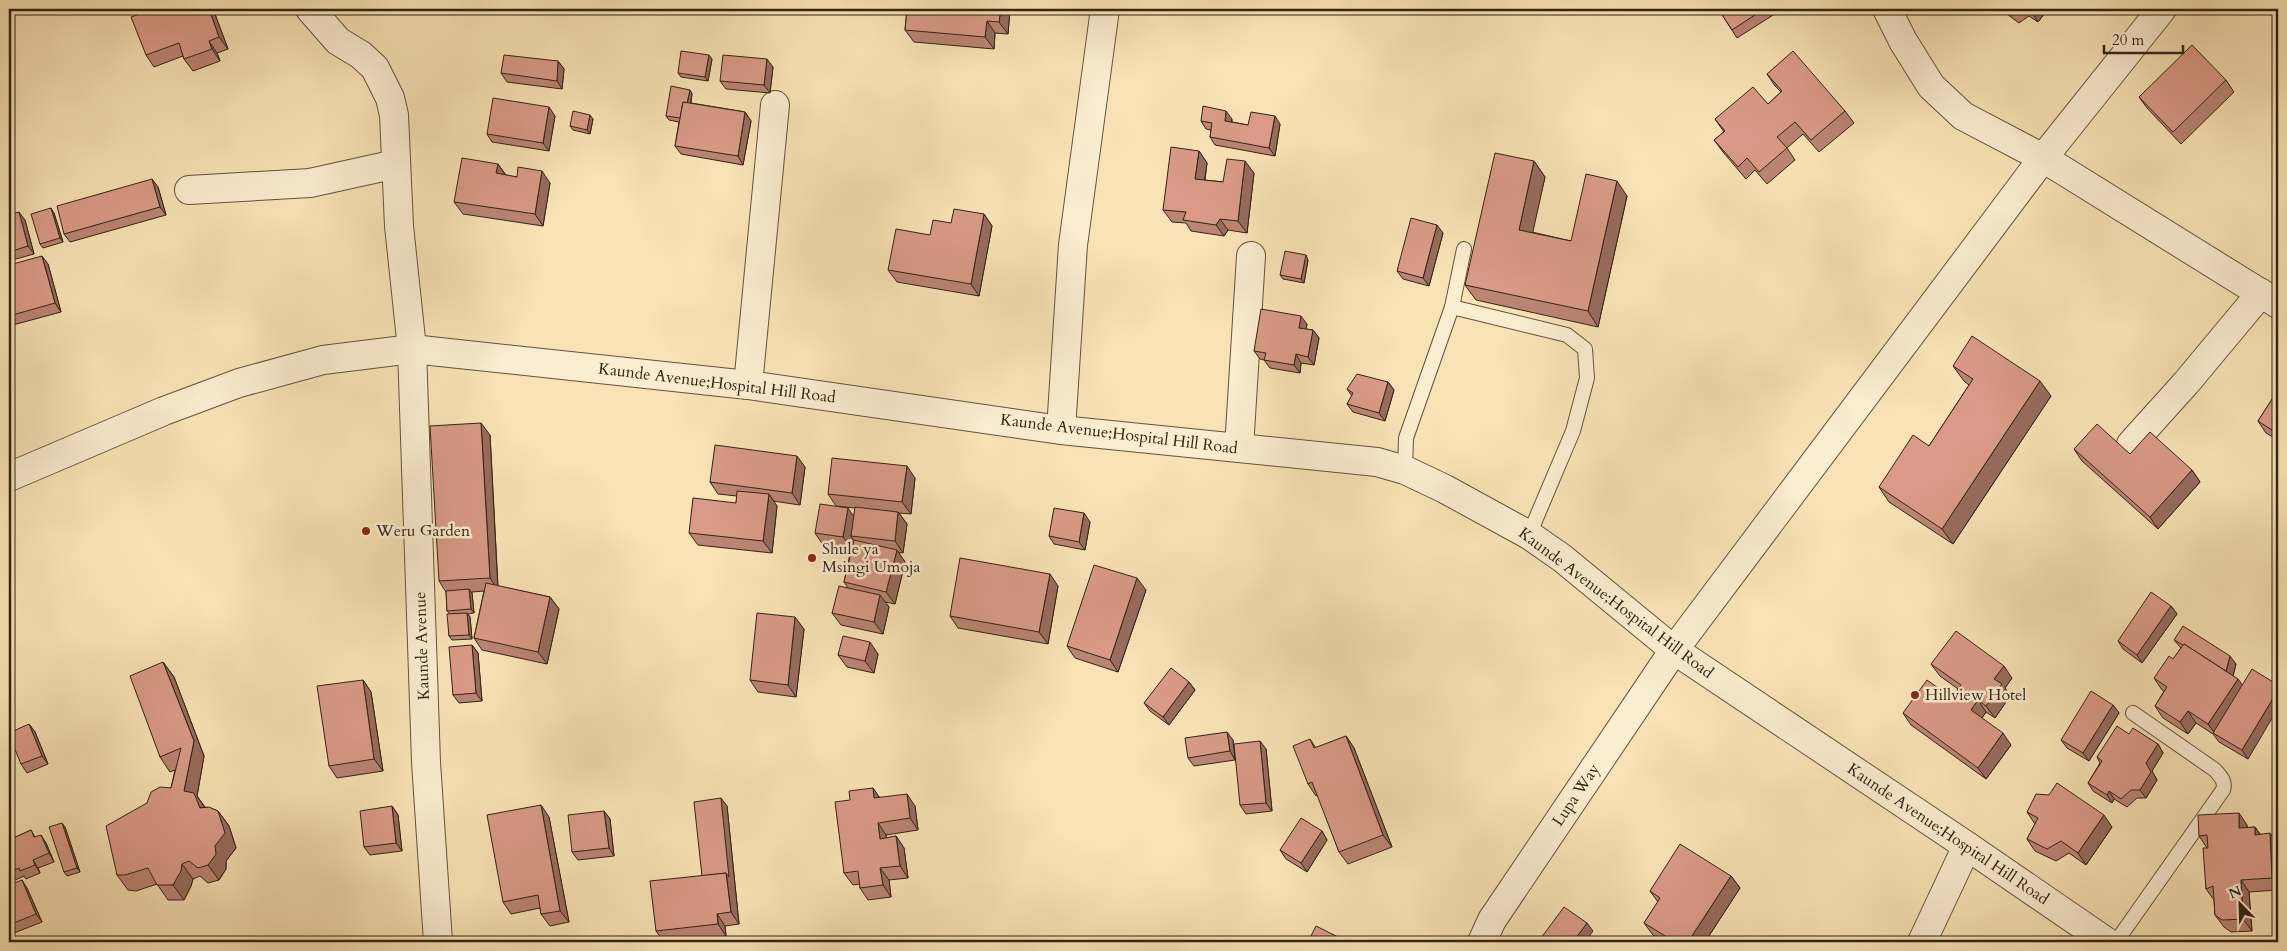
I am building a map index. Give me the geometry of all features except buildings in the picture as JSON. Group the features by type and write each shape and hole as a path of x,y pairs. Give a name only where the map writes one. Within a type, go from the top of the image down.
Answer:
{"street":[{"name":"Kaunde Avenue","path":"310,9 338,41 361,55 375,68 390,98 394,115 399,226 412,349 426,762 438,942"},
{"path":"1061,430 1073,245 1105,9"},
{"path":"1887,9 1903,41 1931,86 1963,116 2043,158 2270,298 2186,383 2131,444"},
{"name":"Lupa Way","path":"1482,942 1492,920 1674,650 2043,158 2162,9"},
{"path":"748,384 775,104"},
{"path":"189,190 310,183 396,164"},
{"path":"1239,448 1251,256"},
{"name":"Kaunde Avenue;Hospital Hill Road","path":"9,477 164,411 239,383 323,360 412,349 748,384 1061,430 1377,462 1405,470 1445,489 1529,535 1562,558 1674,650 2107,942"},
{"path":"1922,942 1967,846"}],"lane":[{"path":"1405,470 1406,438 1452,307 1464,249"},
{"path":"1452,307 1567,335 1585,350 1587,378 1573,431 1529,535"},
{"path":"2116,942 2224,790 2225,785 2223,779 2215,770 2133,713"}],"place":[{"name":"Weru Garden","path":"366,531"},
{"name":"Shule ya Msingi Umoja","path":"812,558"},
{"name":"Hillview Hotel","path":"1915,695"}]}
